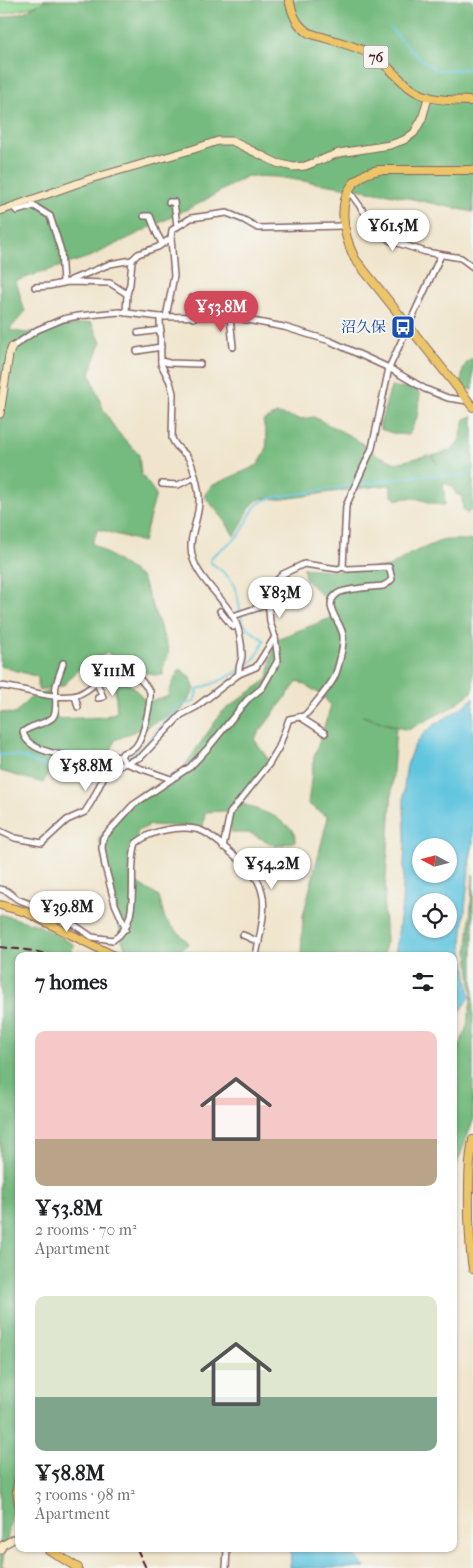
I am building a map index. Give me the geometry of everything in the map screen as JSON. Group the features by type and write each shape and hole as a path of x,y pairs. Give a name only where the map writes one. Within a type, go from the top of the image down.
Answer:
{"main road":[{"name":"76","path":"289,0 296,23 302,28 309,33 364,50 373,55 383,62 414,92 428,98 473,101"},
{"path":"471,404 354,259 347,243 343,226 343,210 348,192 353,183 365,174 379,170 473,170"},
{"path":"0,905 26,912 106,952"},
{"path":"473,1140 469,1164 468,1193 470,1248 473,1269"},
{"path":"53,1552 78,1568"}],"street":[{"path":"0,211 90,179 218,141 232,141 278,163 293,167 305,166 339,153 390,145 404,140 414,133 422,119 428,98"},
{"path":"348,192 377,230 392,240 426,252 461,258 473,267"},
{"path":"169,202 174,202 177,226"},
{"path":"12,207 17,211 34,206 50,216 61,251 66,282"},
{"path":"234,628 235,615 193,559 191,542 199,499 190,460 174,445 172,438 173,393 161,364 161,330 174,276 170,238 172,230 191,218 227,213 258,228 343,226"},
{"path":"144,216 150,216 162,243"},
{"path":"35,287 66,282 110,264 132,260 138,254 158,247 170,238"},
{"path":"343,567 346,506 372,448 389,368 441,255"},
{"path":"126,312 132,260"},
{"path":"66,282 110,283 127,294"},
{"path":"192,298 193,318"},
{"path":"225,303 233,347"},
{"path":"0,414 8,355 12,347 37,330 63,319 126,312 163,317 228,317 284,327 330,341 389,368 440,395 471,404"},
{"path":"138,333 161,330"},
{"path":"137,351 161,347"},
{"path":"161,360 169,363 200,364"},
{"path":"162,484 178,485 195,477"},
{"path":"126,929 115,904 105,866 102,848 103,838 132,805 190,767 247,700 262,688 278,660 275,637 270,622 269,604 269,592 274,583 283,574 304,564 338,569 343,567 347,569 389,567 392,579 383,586 336,594 331,604 332,611 343,636 334,678 304,716 289,719 279,747 269,764 230,813 223,846"},
{"path":"235,615 269,604"},
{"path":"220,611 234,628 242,649 239,671"},
{"path":"0,831 15,838 42,843 67,820 85,812 109,770 141,757 180,715 196,706 239,671 256,667 275,637"},
{"path":"0,686 55,696 75,696 93,687 108,672 116,668 130,669 150,691 149,711 136,746 121,756 110,758 67,756 46,751 31,744 24,738 23,732 52,717 55,713 55,696 56,686 63,663"},
{"path":"97,683 103,697 98,698"},
{"path":"75,696 78,707"},
{"path":"299,716 325,733"},
{"path":"121,756 125,763 171,779"},
{"path":"0,889 7,891 17,899 63,918 92,937 113,940 126,929 132,900 133,856 136,843 148,835 162,831 181,829 203,831 245,864 259,882 264,907 257,952"},
{"path":"244,935 259,942"},
{"path":"0,1550 3,1544 15,1538"},
{"path":"226,1568 227,1552"}],"green space":[{"path":"0,0 56,0 0,15"},
{"path":"46,0 473,0 473,212 389,194 277,177 247,176 198,204 92,256 16,281 25,312 9,330 26,333 91,322 101,342 90,373 103,409 116,430 139,455 141,474 156,494 143,542 98,529 92,543 142,578 169,651 163,667 163,675 150,674 107,653 78,670 63,686 38,690 38,677 0,666 0,19 24,12"},
{"path":"473,358 473,390 462,388 462,375 466,363"},
{"path":"391,387 414,388 420,394 417,417 409,435 396,434 380,429"},
{"path":"277,414 300,419 314,417 356,439 375,454 396,463 429,455 438,464 432,456 454,448 459,441 465,419 473,416 473,508 467,514 463,509 462,496 456,494 452,486 443,482 445,505 410,498 396,500 391,495 391,485 283,499 263,498 252,505 234,536 223,518 204,496 211,486 258,465 266,450 267,438 263,421"},
{"path":"443,540 473,540 473,691 452,707 408,730 362,716 396,727 384,909 386,941 385,952 301,952 303,916 328,817 308,804 314,757 331,706 322,695 298,681 254,739 270,762 238,802 274,816 293,830 296,841 276,846 250,833 232,833 226,811 205,812 203,827 151,825 138,831 130,863 136,882 159,897 165,919 189,943 178,952 126,952 122,940 99,838 141,792 168,781 179,774 222,712 268,679 274,640 331,618 327,600 306,580 303,568 344,571 389,567 410,554"},
{"path":"179,669 190,676 195,690 181,711 115,740 107,762 96,768 53,764 43,783 0,771 0,712 15,714 29,699 52,690 56,719 104,717 117,712 115,686 124,680 146,702 167,697"},
{"path":"473,874 473,1121 457,1164 457,1053 467,1026 472,995 468,951"},
{"path":"0,914 38,925 75,945 70,952 15,952 15,1500 2,1565 5,1568 0,1568"}],"water":[{"path":"473,698 473,844 470,857 462,942 470,997 457,1016 457,952 396,952 402,903 405,843 405,775 412,750 419,739 438,722 460,709"},
{"path":"291,1552 352,1552 365,1568 290,1568"}],"waterway":[{"path":"390,28 412,52 438,70 447,71 473,68"},
{"path":"0,755 15,755 63,771 81,771 115,762 130,756 142,747 179,706 194,702 198,689 230,676 252,661 264,640 245,625 241,616 237,593 232,582 221,570 211,563 210,559 234,540 258,504 279,496 418,476 462,477 473,470"}],"railway":[{"path":"0,947 38,952"},
{"path":"138,1552 146,1568"}],"place":[{"name":"沼久保","path":"403,327"}]}
